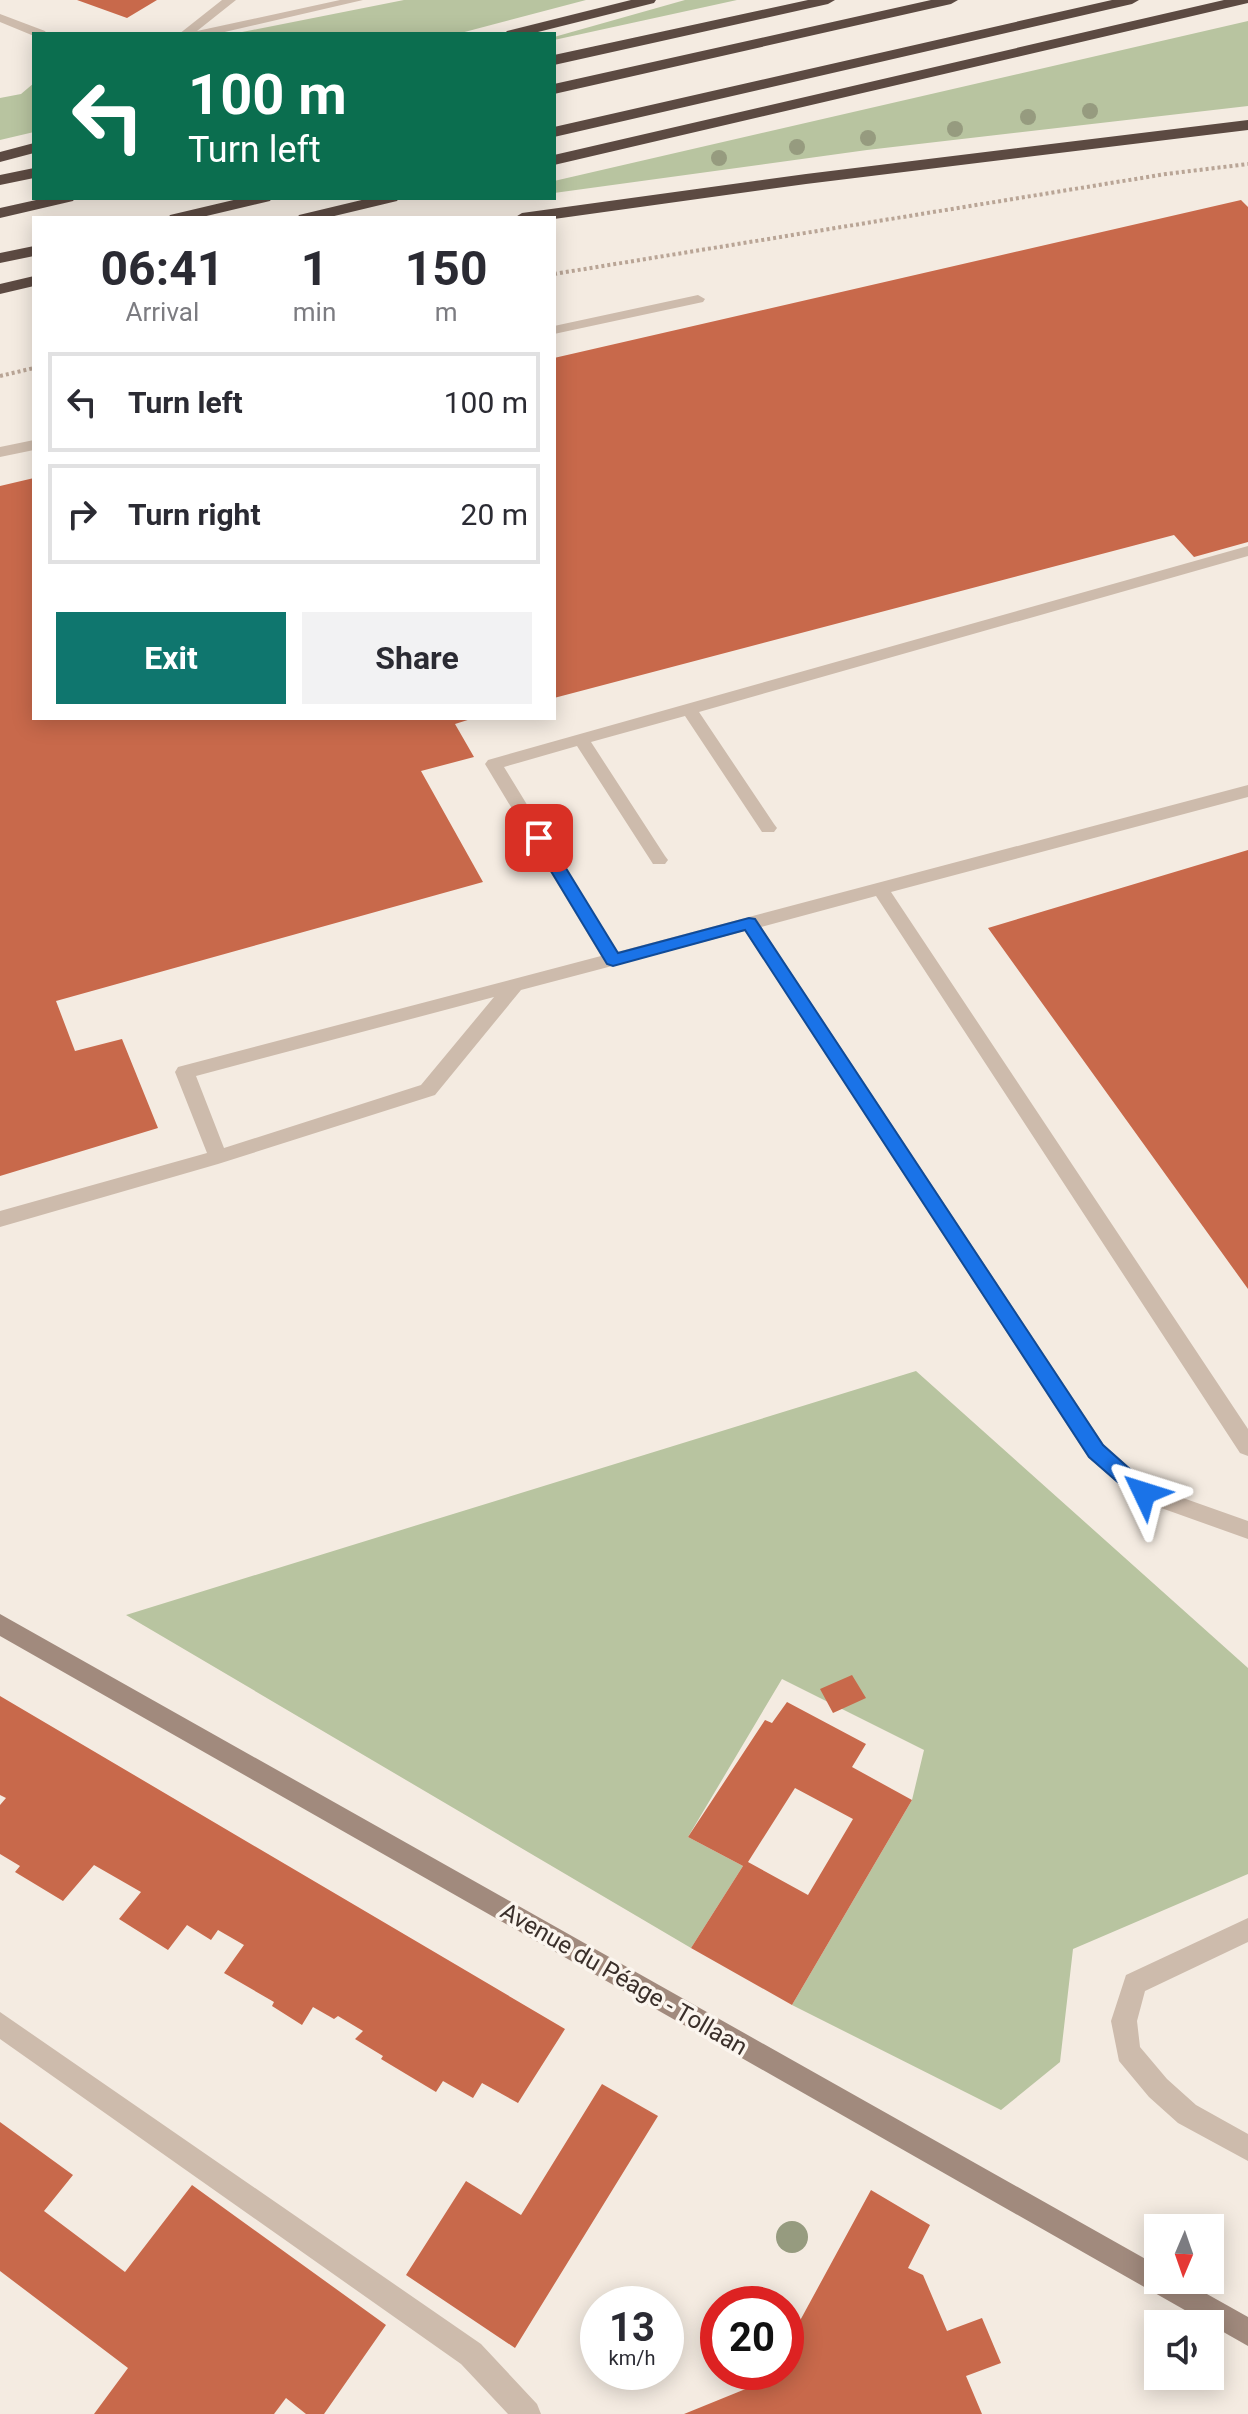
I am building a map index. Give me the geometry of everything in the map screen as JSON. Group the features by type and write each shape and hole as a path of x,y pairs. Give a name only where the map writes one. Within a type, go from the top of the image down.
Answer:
{"highway":[{"path":"520,32 649,0"},
{"path":"556,60 828,0"},
{"path":"556,89 951,0"},
{"path":"556,132 1132,0"},
{"path":"556,160 1243,0"},
{"path":"537,216 806,179 1248,125"},
{"path":"0,157 32,149"},
{"path":"0,180 32,173"},
{"path":"0,213 58,200"},
{"path":"185,216 255,200"},
{"path":"314,216 382,200"},
{"path":"0,258 32,251"},
{"path":"0,289 32,281"},
{"path":"0,302 32,298"}],"street":[{"name":"Avenue du Péage - Tollaan","path":"0,1624 1248,2332"}],"lane":[{"path":"188,32 230,0"},
{"path":"208,32 357,0"},
{"path":"0,18 36,32"},
{"path":"556,330 698,299"},
{"path":"0,452 32,445"},
{"path":"613,960 494,764 1248,551"},
{"path":"689,709 768,828"},
{"path":"581,740 659,860"},
{"path":"218,1157 185,1072 1248,791"},
{"path":"880,889 1248,1447"},
{"path":"749,923 1096,1451 1144,1493 1248,1530"},
{"path":"0,1219 218,1157 428,1090 514,986"},
{"path":"1248,1930 1135,1983 1124,2021 1128,2052 1158,2088 1187,2114 1248,2148"},
{"path":"0,2024 471,2354 527,2414"}],"path":[{"path":"556,274 1089,186 1248,164"},
{"path":"0,376 32,368"}],"green space":[{"path":"404,0 586,0 465,32 242,32"},
{"path":"685,0 737,0 556,40 556,36"},
{"path":"1248,21 1248,106 867,150 556,193 556,181"},
{"path":"32,85 32,132 0,140 0,98 21,94"},
{"path":"916,1371 1248,1668 1248,1874 1073,1949 1060,2062 1001,2110 792,2005 912,1800 924,1750 782,1679 688,1837 743,1866 691,1948 126,1615"}],"building":[{"path":"77,0 157,0 127,18"},
{"path":"1241,200 1248,207 1248,542 1194,557 1174,535 556,697 556,358"},
{"path":"32,478 32,720 468,720 455,724 474,757 421,771 483,882 56,1001 75,1051 122,1039 158,1128 0,1176 0,486"},
{"path":"1248,850 1248,1289 988,928"},
{"path":"852,1675 866,1698 833,1713 820,1689"},
{"path":"0,1696 565,2029 518,2103 482,2083 473,2098 443,2081 436,2092 381,2059 383,2056 355,2039 363,2031 338,2016 334,2019 313,2007 302,2025 272,2006 274,2002 224,1973 244,1945 218,1930 211,1940 187,1925 168,1950 119,1919 141,1892 94,1865 63,1901 15,1872 20,1866 0,1854 0,1805 6,1798 0,1795"},
{"path":"787,1702 866,1744 852,1767 912,1800 792,2005 691,1948 743,1866 688,1837 765,1720 772,1723","holes":["795,1788 853,1819 808,1895 748,1862"]},
{"path":"602,2084 658,2116 515,2348 406,2275 466,2181 521,2215"},
{"path":"0,2122 73,2175 44,2211 125,2272 192,2185 386,2325 324,2414 306,2414 286,2398 274,2414 94,2414 128,2368 0,2271"},
{"path":"871,2190 930,2225 908,2268 923,2275 947,2331 982,2318 1001,2363 966,2376 982,2414 684,2414 743,2390 804,2390 804,2313"}],"route":[{"path":"539,838 613,960 749,923 1096,1451 1144,1493"}]}
